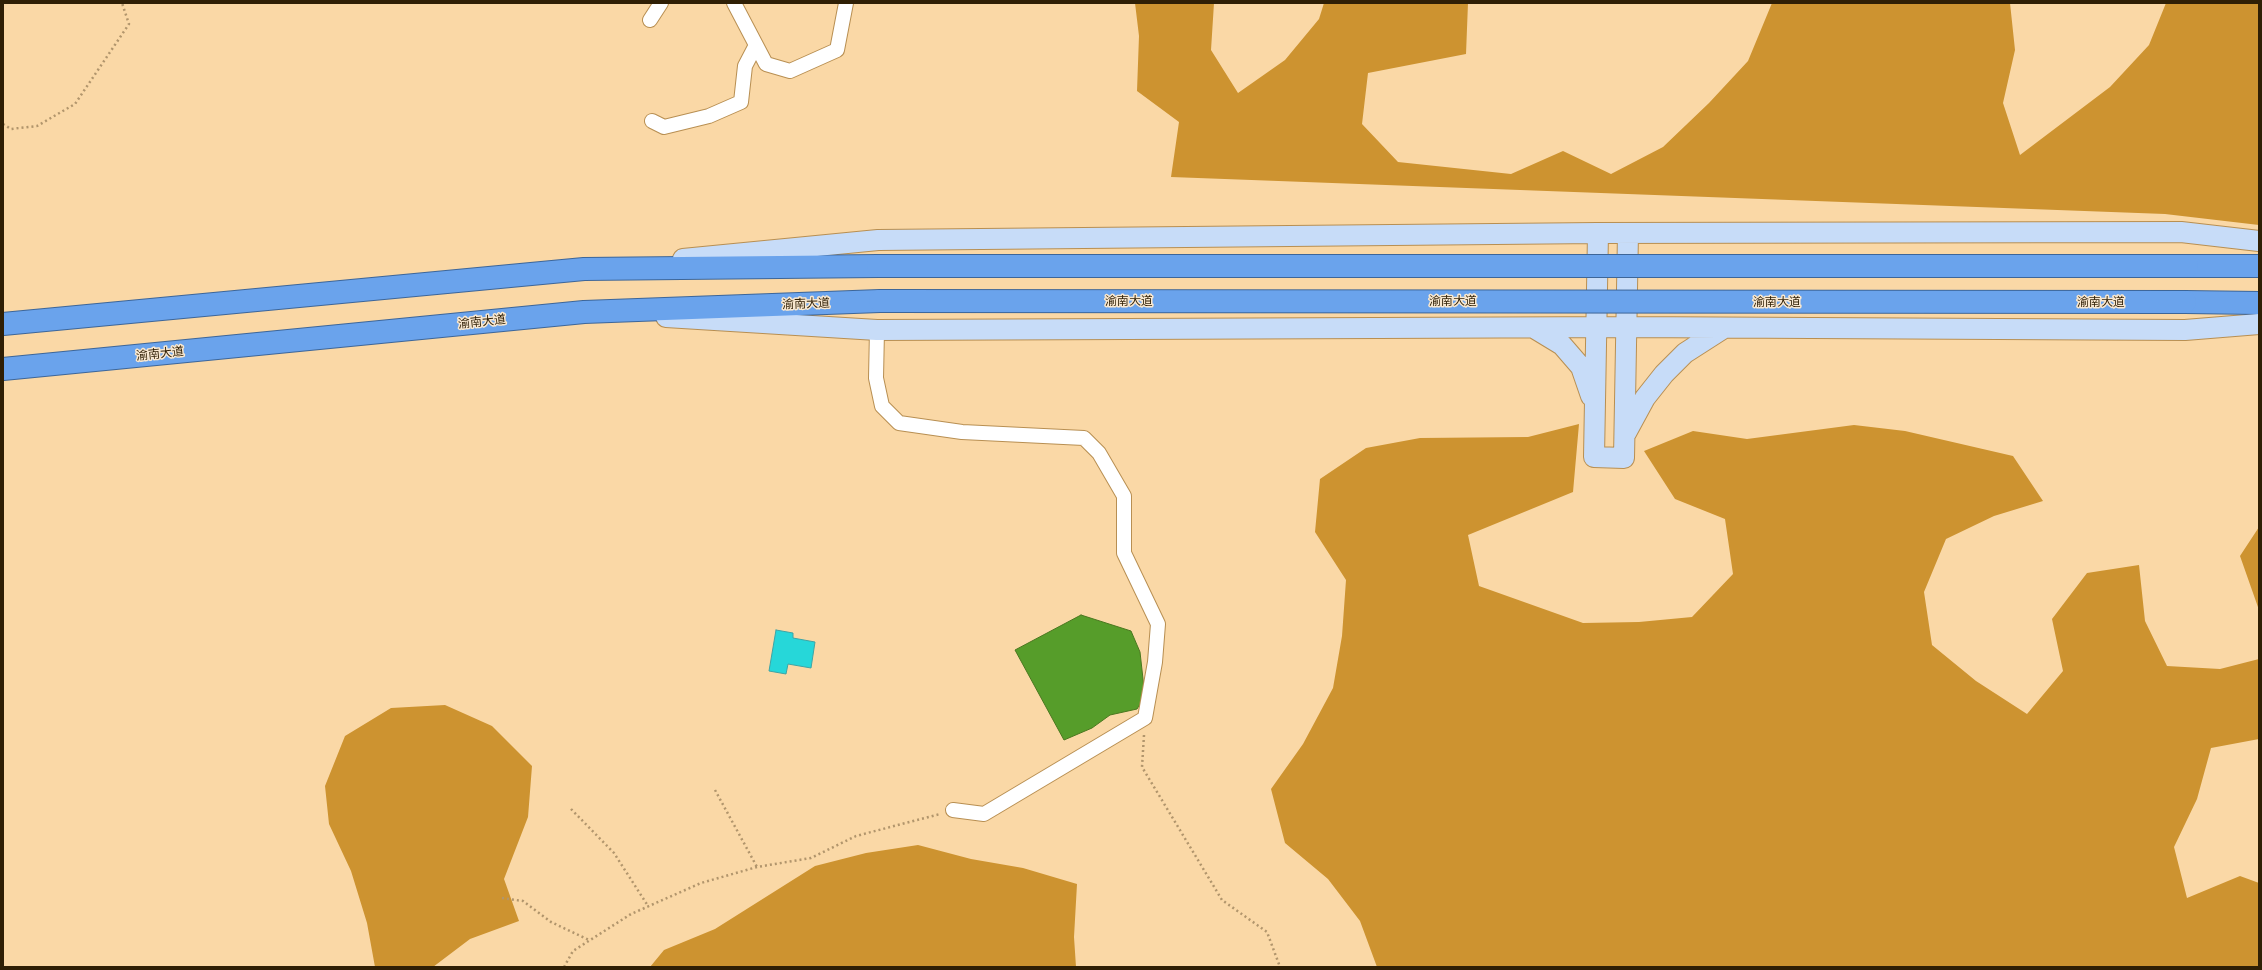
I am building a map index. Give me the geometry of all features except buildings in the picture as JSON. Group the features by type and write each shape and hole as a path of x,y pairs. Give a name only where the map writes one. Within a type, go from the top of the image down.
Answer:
{"highway":[{"path":"3,324 584,270 878,266 2259,266"},
{"name":"渝南大道","path":"3,369 584,312 880,301 2259,303"}],"main road":[{"path":"584,270 878,240 1598,233 2182,232 2259,241"},
{"path":"1598,233 1594,457 1624,458 1628,233"},
{"path":"584,312 877,330 1534,328 2185,330 2259,324"},
{"path":"1534,328 1562,345 1581,367 1596,407"},
{"path":"1625,435 1645,398 1664,374 1686,353 1724,328"}],"street":[{"path":"650,20 661,3"},
{"path":"734,3 766,64 790,71 837,50 846,3"},
{"path":"652,121 664,127 709,116 741,102 745,66 756,45"},
{"path":"877,330 876,378 882,406 899,423 962,432 1084,438 1099,453 1124,496 1124,553 1158,624 1155,662 1144,718 984,814 953,810"}],"path":[{"path":"3,124 11,129 37,126 75,104 129,24 122,3"},
{"path":"1144,718 1142,767 1222,900 1267,932 1280,967"},
{"path":"715,790 757,867"},
{"path":"571,809 614,853 648,906"},
{"path":"564,967 573,951 631,914 701,883 757,867 811,858 856,836 953,810"},
{"path":"502,898 523,901 552,922 590,941"}],"shaded area":[{"path":"1135,3 1214,3 1211,50 1238,93 1285,60 1319,19 1324,3 1468,3 1466,54 1368,73 1362,124 1398,162 1511,174 1563,151 1611,174 1663,147 1709,103 1748,61 1772,3 2010,3 2015,50 2003,103 2020,155 2110,87 2149,45 2166,3 2259,3 2259,225 2165,214 1171,177 1179,122 1137,91 1139,36"},
{"path":"1579,424 1573,492 1468,535 1479,586 1583,623 1639,622 1692,617 1733,574 1725,519 1675,499 1644,451 1693,431 1747,439 1854,425 1905,431 2013,456 2043,501 1994,516 1946,539 1924,592 1932,645 1976,681 2027,714 2063,671 2052,619 2087,573 2139,565 2145,621 2167,666 2220,669 2259,659 2259,739 2211,748 2197,799 2174,847 2187,898 2240,876 2259,883 2259,967 1377,967 1360,921 1328,879 1285,843 1271,789 1303,744 1333,688 1342,636 1346,580 1315,532 1320,479 1366,448 1420,438 1528,437"},
{"path":"2259,527 2259,610 2240,556"},
{"path":"1081,615 1131,631 1140,652 1145,697 1137,709 1110,715 1092,728 1064,740 1015,650"},
{"path":"445,705 492,726 532,766 528,817 504,879 519,921 470,939 433,967 375,967 367,923 351,871 329,824 325,786 345,736 391,708"},
{"path":"918,845 971,859 1023,868 1077,884 1074,937 1076,967 650,967 664,950 715,929 815,866 866,853"}]}
